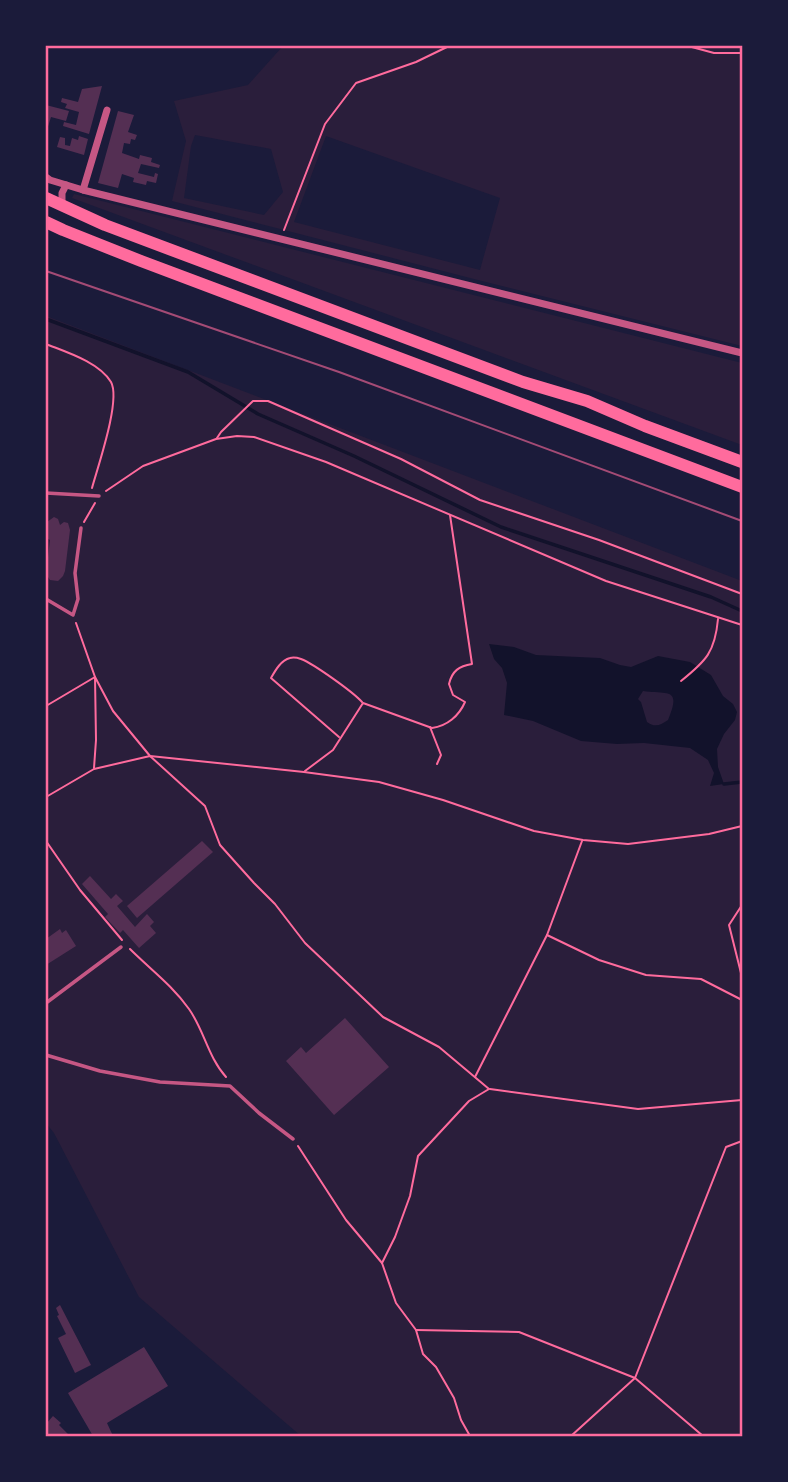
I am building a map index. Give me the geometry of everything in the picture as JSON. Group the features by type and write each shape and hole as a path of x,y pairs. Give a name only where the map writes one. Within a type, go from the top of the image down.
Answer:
{"highway":[{"path":"46,198 105,225 184,255 523,382 587,401 645,426 743,462"},
{"path":"46,222 128,256 743,486"}],"street":[{"path":"83,190 107,110"},
{"path":"47,179 743,353"},
{"path":"62,205 62,193 66,184"}],"lane":[{"path":"46,493 99,496"},
{"path":"46,599 73,615 78,599 75,573 81,528"},
{"path":"46,1003 121,947"},
{"path":"46,1055 100,1071 160,1082 230,1086 293,1139"}],"path":[{"path":"281,238 325,124 356,83 416,62 449,46"},
{"path":"688,46 714,53 743,53"},
{"path":"46,344 94,366 109,379 114,390 113,408 90,495"},
{"path":"216,439 253,401 268,401 401,459 480,500 599,540 743,594"},
{"path":"81,528 99,496 143,466 216,439 254,437 326,462 606,580 743,625"},
{"path":"340,738 271,678 285,660 292,657 302,659 363,703 430,727 440,727 448,723 463,707 465,702 453,695 449,684 453,672 472,664 450,515"},
{"path":"73,615 95,677 113,711 150,756 205,806 220,845 275,904 305,943 383,1017 439,1046 489,1089 638,1108 743,1100"},
{"path":"681,681 709,654 716,640 718,617"},
{"path":"46,706 95,677"},
{"path":"94,769 95,677"},
{"path":"304,772 333,750 363,703"},
{"path":"430,727 441,755 437,764"},
{"path":"46,797 94,769 150,756 379,782 534,831 583,840 628,844 709,834 743,826"},
{"path":"475,1077 547,935 583,840"},
{"path":"46,841 103,919 132,951 162,977 190,1009 218,1068 226,1077"},
{"path":"743,905 729,925 743,977"},
{"path":"547,935 598,960 646,975 701,979 743,1000"},
{"path":"382,1264 410,1196 418,1156 470,1101 489,1089"},
{"path":"293,1139 346,1220 382,1264 396,1303 416,1330 423,1354 436,1367 454,1398 470,1437"},
{"path":"571,1437 635,1378 726,1147 743,1141"},
{"path":"416,1330 519,1332 635,1378 703,1437"}],"shaded area":[{"path":"283,46 742,46 742,346 172,201 186,141 174,101 248,85","holes":["195,135 271,149 283,192 264,215 184,198","326,136 500,198 480,270 294,222"]},
{"path":"74,194 742,363 742,445 72,198"},
{"path":"46,316 742,581 742,1436 301,1436 139,1297 54,1133 46,1123"},
{"path":"489,644 514,647 536,655 600,658 631,667 658,656 690,662 711,675 723,696 733,704 737,712 717,749 718,767 724,784 710,786 714,773 708,760 690,748 581,741 533,721 504,715 507,683 502,668 494,659","holes":["643,691 665,693 673,697 668,720 658,725 647,722 638,699"]}],"building":[{"path":"102,86 89,134 63,126 64,122 76,125 79,112 65,108 67,104 61,102 62,98 78,102 82,89"},
{"path":"46,105 69,111 66,121 51,117 46,133"},
{"path":"118,111 134,115 128,132 137,135 135,140 131,139 130,144 124,143 122,153 139,159 140,155 152,158 151,162 160,165 159,168 141,164 138,173 154,177 155,173 158,174 156,183 147,181 146,185 133,182 134,178 122,174 118,188 98,183"},
{"path":"79,136 88,139 84,155 57,147 60,137 65,138 65,145 70,146 72,138 78,140"},
{"path":"54,517 60,525 68,523 70,530 65,571 58,581 50,580 46,574 50,540 46,538 46,521"},
{"path":"202,841 213,852 137,918 127,906"},
{"path":"90,876 111,899 116,894 123,901 117,906 135,927 147,914 154,922 150,926 156,933 139,948 123,930 120,933 105,917 108,914 82,884"},
{"path":"60,929 62,933 66,930 76,946 46,965 46,939"},
{"path":"345,1018 389,1067 334,1115 286,1061 301,1047 306,1053"},
{"path":"60,1305 91,1365 75,1373 58,1338 66,1334 57,1316 59,1315 56,1308"},
{"path":"144,1347 168,1386 107,1423 113,1436 93,1436 68,1393"},
{"path":"53,1416 70,1436 46,1436 46,1424"}],"waterway":[{"path":"46,319 188,372 258,414 354,456 501,527 711,597 742,611"},
{"path":"724,784 742,782"}],"tram line":[{"path":"46,271 339,372 742,521"}]}
